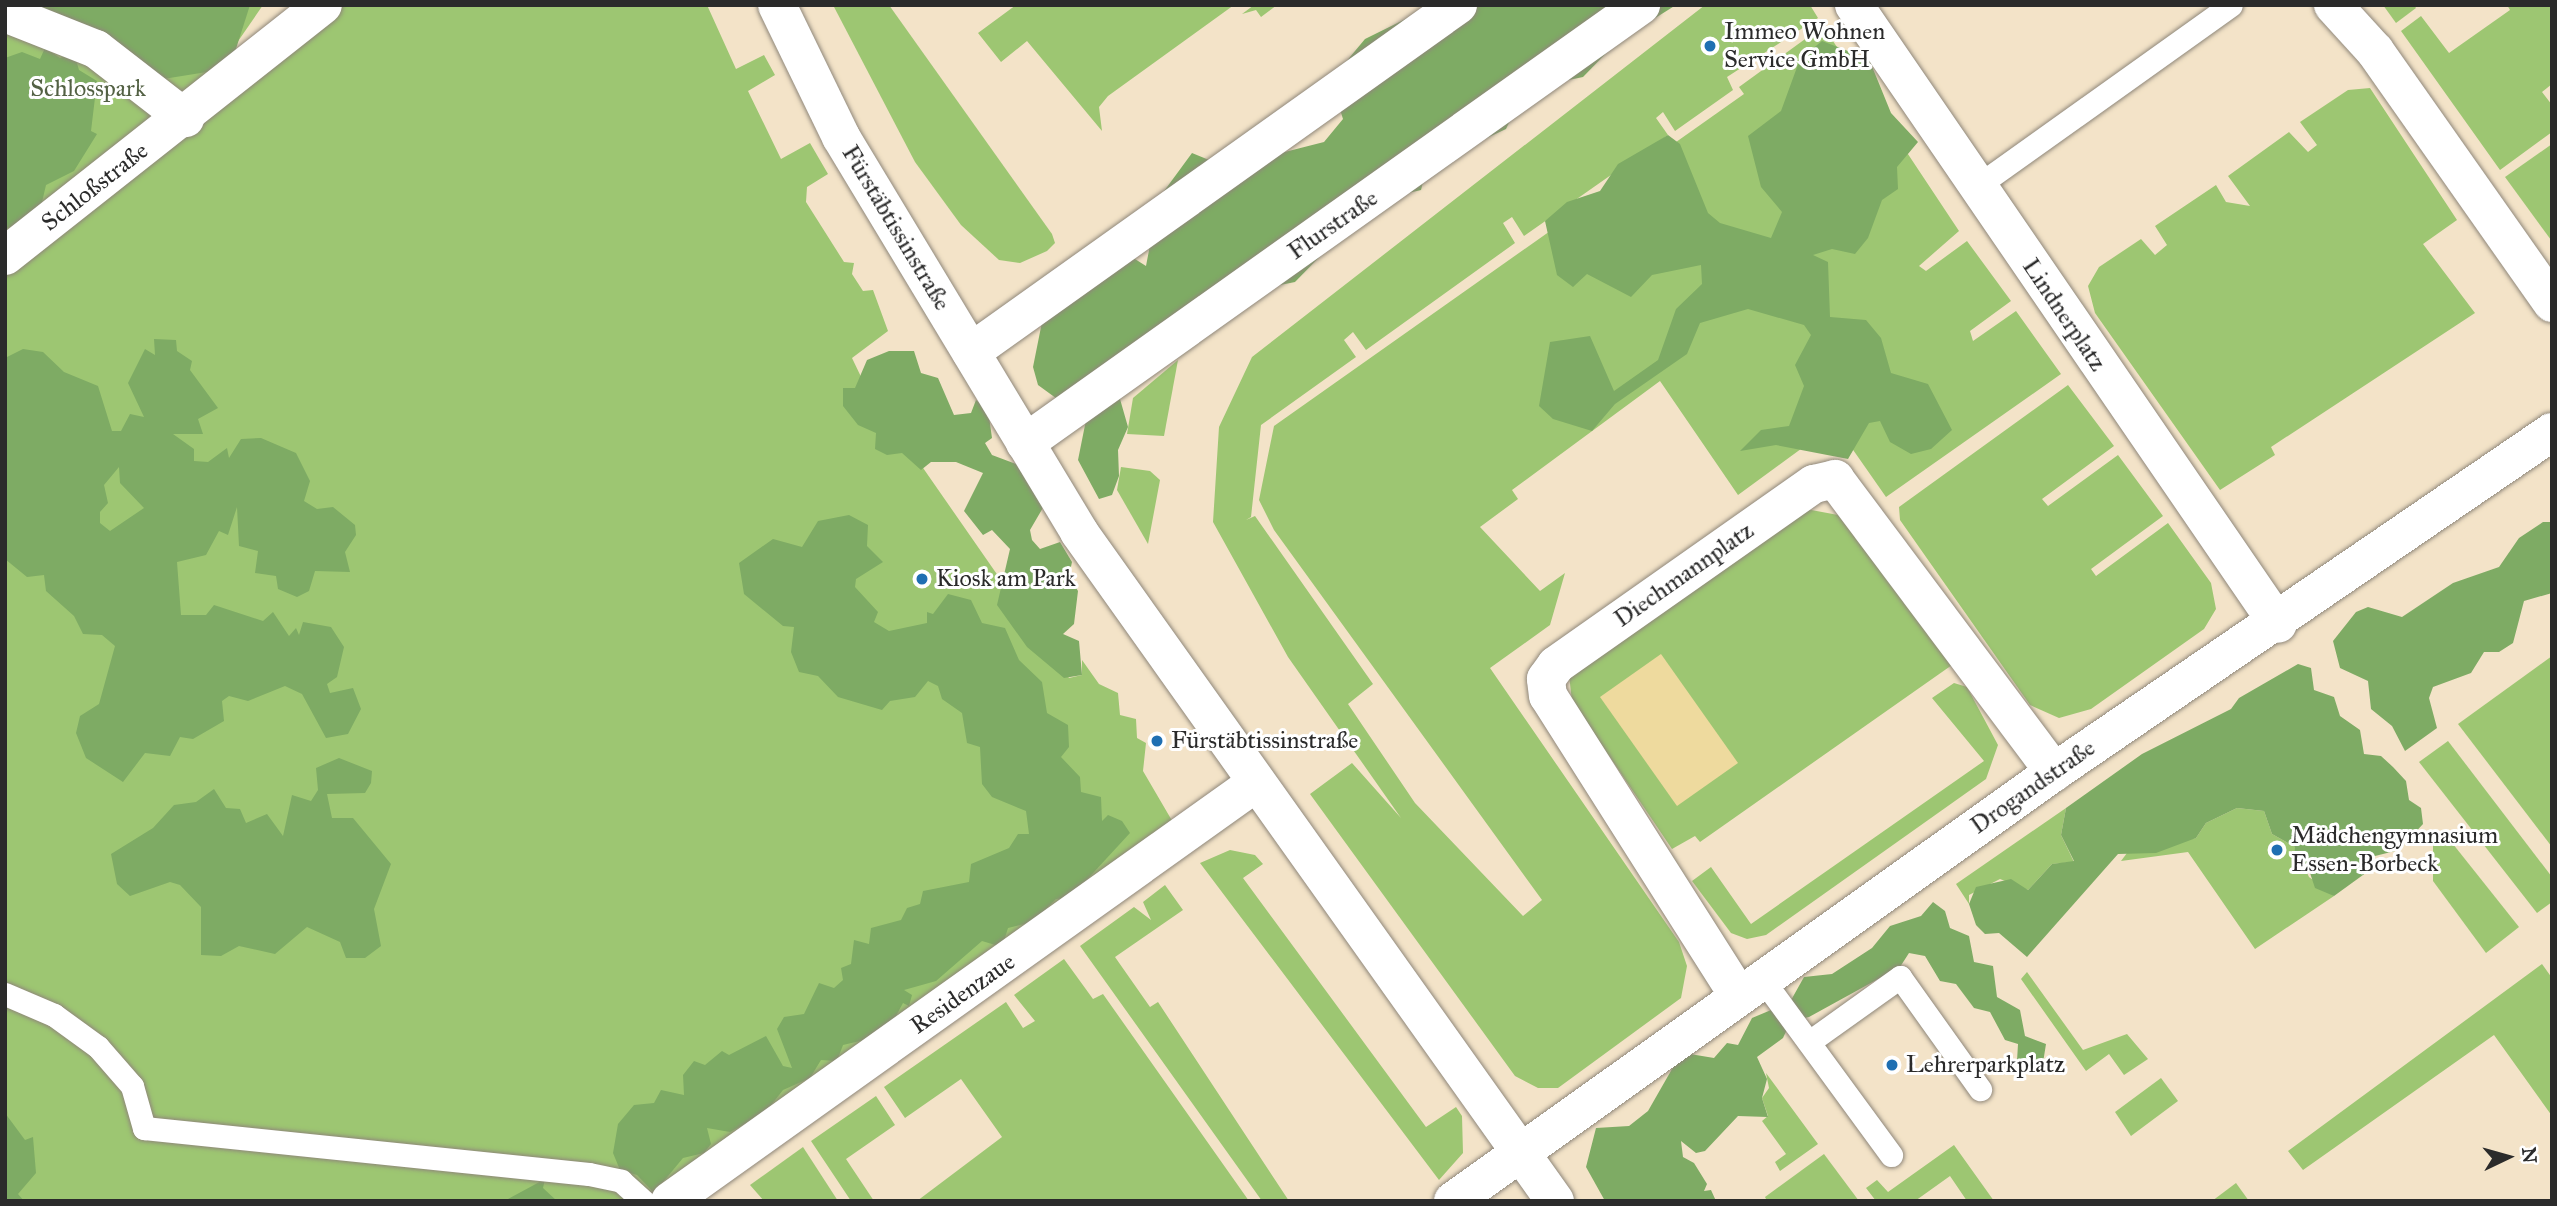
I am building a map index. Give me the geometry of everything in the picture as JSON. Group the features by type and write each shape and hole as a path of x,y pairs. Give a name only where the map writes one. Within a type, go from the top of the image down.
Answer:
{"street":[{"name":"Schloßstraße","path":"5,256 185,118 323,5"},
{"name":"Fürstäbtissinstraße","path":"777,5 841,137 1025,443 1253,785 1555,1201"},
{"path":"971,352 1458,5"},
{"name":"Flurstraße","path":"1025,443 1641,5"},
{"name":"Lindnerplatz","path":"1854,5 1980,184 2093,360 2278,624"},
{"path":"2333,5 2375,51 2552,303"},
{"path":"5,13 62,31 111,60 185,118"},
{"name":"Drogandstraße","path":"1453,1201 2054,772 2278,624 2552,432"},
{"name":"Diechmannplatz","path":"1750,988 1548,696 1546,679 1556,665 1814,484 1835,479 2054,772"},
{"name":"Residenzaue","path":"670,1201 1253,785"}],"lane":[{"path":"1980,184 2231,5"},
{"path":"1809,1042 1900,976 1980,1089"},
{"path":"1750,988 1809,1042 1891,1155"},
{"path":"5,994 54,1015 98,1047 132,1086 144,1128 589,1174 621,1181 643,1201"}],"green space":[{"name":"Schlosspark","path":"5,5 263,5 185,118 334,5 707,5 736,69 764,55 775,75 748,91 781,159 810,143 828,174 807,187 806,202 844,262 854,263 852,274 863,291 873,290 888,331 852,358 864,383 1069,678 1082,675 1082,660 1099,684 1118,693 1120,715 1136,719 1137,738 1146,743 1143,771 1181,836 681,1201 5,1201"},
{"path":"42,5 250,5 235,52 213,71 157,80 44,14"},
{"path":"833,5 889,5 1052,234 1055,243 1047,251 1020,263 999,260 961,225 915,162"},
{"path":"1016,5 1234,5 1108,96 1099,107 1102,131 1027,41 1001,62 978,33"},
{"path":"1254,5 1277,5 1261,17 1256,10 1242,14"},
{"path":"1434,5 1676,5 1617,42 1583,77 1525,89 1506,129 1427,166 1421,190 1404,194 1338,238 1295,282 1275,286 1138,375 1120,399 1128,427 1118,450 1119,476 1112,495 1099,499 1078,460 1086,420 1038,385 1033,367 1042,322 1076,256 1100,237 1146,266 1159,198 1192,153 1209,160 1240,142 1269,156 1324,142 1343,119 1331,81 1350,57 1365,39"},
{"path":"1705,5 1810,5 1818,18 1727,77 1733,90 1675,131 1663,112 1656,118 1668,135 1524,236 1512,217 1503,223 1515,243 1366,350 1353,332 1344,340 1356,357 1261,425 1251,517 1246,520 1255,516 1373,684 1348,704 1415,803 1523,916 1542,900 1274,530 1259,500 1274,426 1744,94 1739,87 1823,26 1959,231 1919,266 1926,271 1967,241 2011,301 1970,331 1973,341 2016,311 2061,374 1886,497 1835,424 1738,495 1660,381 1512,490 1518,499 1480,527 1540,591 1565,573 1550,625 1490,668 1679,942 1687,966 1681,998 1558,1088 1538,1088 1515,1076 1310,794 1352,763 1401,818 1288,657 1213,522 1219,427 1252,357"},
{"path":"2383,5 2414,5 2416,8 2396,23"},
{"path":"2507,5 2552,5 2552,84 2542,92 2552,105 2552,132 2500,170 2401,31 2421,16 2449,53 2510,10"},
{"path":"1822,41 1869,59 1891,113 1918,142 1897,167 1898,189 1882,200 1868,238 1855,254 1832,249 1813,255 1828,262 1830,317 1866,320 1881,338 1891,373 1928,384 1952,430 1931,449 1911,454 1890,442 1880,421 1869,423 1848,459 1776,445 1740,451 1761,430 1789,426 1804,386 1795,365 1811,335 1804,325 1748,309 1700,323 1687,354 1615,404 1592,431 1553,419 1539,406 1550,342 1590,336 1614,391 1658,360 1676,309 1702,284 1701,265 1652,275 1631,297 1587,274 1573,287 1557,275 1545,221 1567,202 1600,191 1618,164 1668,135 1680,144 1708,213 1720,223 1771,238 1782,212 1761,187 1748,136 1781,111 1800,59"},
{"name":"Schlosspark","path":"45,48 60,58 74,53 79,70 97,81 91,131 97,134 74,171 46,185 39,215 5,229 5,58 22,52 40,59"},
{"path":"2370,88 2457,220 2423,244 2475,313 2271,447 2275,455 2220,490 2095,313 2088,286 2099,267 2141,239 2155,255 2167,245 2155,226 2216,185 2226,202 2250,206 2228,176 2289,132 2308,152 2317,145 2300,122 2348,90"},
{"path":"2552,144 2552,240 2551,240 2505,177"},
{"path":"154,339 176,340 177,351 192,361 190,370 218,408 198,419 203,434 173,434 194,449 194,461 208,462 227,448 229,458 241,439 261,438 296,453 310,481 304,501 317,509 333,507 355,525 356,535 345,552 350,572 315,571 309,591 297,597 278,589 276,576 255,573 258,551 239,546 237,507 228,535 219,531 206,555 177,562 181,615 206,615 214,605 263,621 273,612 289,636 296,628 299,635 303,622 331,627 344,647 337,677 327,684 330,693 353,688 361,709 348,734 326,738 302,694 285,686 248,701 229,696 222,701 224,721 193,739 180,737 170,756 145,753 123,782 86,758 76,733 80,716 99,704 115,646 102,635 83,634 74,616 46,591 44,575 27,577 5,559 5,358 23,349 43,352 64,372 98,386 112,431 121,431 130,414 144,417 128,383 145,349 155,355","holes":["119,467 120,483 144,508 110,531 100,523 100,512 108,503 104,485"]},
{"path":"889,351 914,351 921,373 938,378 954,415 971,413 976,400 988,409 992,438 985,443 992,455 1024,467 1044,506 1030,530 1032,540 1040,549 1060,542 1072,562 1069,576 1078,591 1074,624 1063,634 1079,641 1082,675 1064,678 1027,647 997,605 1010,549 992,530 983,535 964,511 983,473 956,462 931,462 921,470 902,453 887,455 875,449 876,433 858,425 843,406 843,388 855,388 867,360"},
{"path":"1178,360 1164,436 1127,434 1133,398"},
{"path":"2068,385 2114,446 2042,499 2048,506 2118,455 2163,516 2091,569 2096,576 2168,523 2211,583 2216,609 2204,629 2091,709 2059,718 2030,705 1900,520 1899,507"},
{"path":"1121,467 1150,471 1160,480 1148,544 1117,490"},
{"path":"1806,509 1838,515 1952,665 1700,842 1695,836 1672,849 1572,701 1569,675"},
{"path":"849,515 868,525 867,546 883,562 856,579 855,587 878,612 874,622 889,631 927,623 927,612 933,614 948,594 971,600 982,623 1005,628 1019,660 1042,682 1047,713 1068,725 1069,747 1061,757 1080,777 1081,792 1101,797 1102,821 1108,815 1122,821 1130,833 1070,898 1056,899 1033,922 1008,928 1002,947 982,941 936,981 904,990 912,995 909,1006 903,1003 896,1016 864,1040 843,1045 837,1061 821,1060 810,1078 783,1090 765,1113 730,1132 707,1128 711,1144 704,1153 683,1158 654,1193 637,1175 620,1170 613,1153 618,1124 634,1105 654,1103 661,1090 684,1095 683,1075 694,1061 705,1065 722,1051 729,1055 766,1036 783,1066 792,1068 777,1029 784,1017 804,1014 819,983 834,988 843,980 841,968 851,964 854,940 869,944 871,928 901,920 907,908 920,904 923,891 969,882 971,864 1009,848 1018,834 1029,834 1026,811 992,797 982,784 980,747 967,743 962,713 942,699 938,686 928,681 915,697 890,701 882,710 838,697 818,676 799,672 791,652 794,627 783,626 744,594 739,563 773,539 802,547 818,521"},
{"path":"2543,522 2552,522 2552,593 2524,601 2513,643 2499,652 2484,652 2471,673 2433,687 2429,698 2437,728 2405,751 2392,726 2371,709 2368,681 2340,668 2333,641 2356,612 2368,607 2402,617 2453,583 2499,567 2519,538"},
{"path":"2552,656 2552,847 2458,724"},
{"path":"2298,664 2311,668 2314,690 2334,697 2340,716 2360,730 2364,754 2381,756 2393,767 2406,781 2409,800 2421,808 2423,824 2399,850 2375,856 2374,867 2334,896 2315,888 2307,864 2294,861 2295,847 2272,834 2264,811 2237,808 2206,823 2196,838 2156,853 2118,854 2027,957 1999,933 1985,934 1976,925 1969,904 1976,887 2011,879 2028,890 2052,864 2074,861 2061,835 2066,808 2142,754 2231,709 2239,698"},
{"path":"1954,683 1967,687 1998,745 1986,779 1766,935 1747,939 1731,933 1692,881 1711,867 1751,924 1984,761 1932,698"},
{"path":"2448,741 2552,877 2552,902 2537,913 2419,762"},
{"path":"339,758 372,771 371,783 365,793 327,794 332,818 353,818 391,864 374,909 381,946 365,958 346,958 340,942 307,927 275,954 239,946 221,956 201,955 201,907 180,885 170,882 130,896 117,884 111,854 153,828 174,805 196,802 214,789 226,808 240,809 246,823 267,814 283,836 292,795 311,801 318,790 316,768"},
{"path":"2066,808 2061,835 2074,862 2052,864 2028,890 2000,879 1969,895 1969,904 1956,884"},
{"path":"2237,808 2264,811 2272,834 2295,847 2309,877 2334,896 2255,949 2188,852 2121,861 2127,853 2196,838 2206,823"},
{"path":"2445,834 2519,927 2486,953 2433,881 2433,844"},
{"path":"1230,850 1255,855 1263,864 1243,878 1426,1127 1456,1107 1462,1116 1463,1153 1439,1180 1200,863"},
{"path":"1165,885 1183,910 1115,957 1150,1007 1158,1002 1289,1201 1262,1201 1080,946 1134,907 1151,920 1143,902"},
{"path":"1933,902 1945,911 1950,928 1969,936 1974,962 1993,966 1997,997 2020,1010 2025,1036 2046,1044 2042,1069 2026,1070 2017,1061 2018,1044 2005,1040 1990,1012 1974,1008 1956,984 1940,981 1925,956 1909,953 1900,967 1809,1017 1791,1021 1783,1038 1757,1057 1767,1079 1762,1098 1768,1117 1738,1116 1705,1151 1696,1153 1681,1141 1683,1157 1694,1163 1707,1184 1704,1191 1711,1190 1716,1201 1605,1201 1586,1167 1596,1128 1629,1126 1648,1111 1676,1062 1690,1054 1714,1058 1727,1043 1738,1045 1752,1018 1790,1002 1804,977 1832,974 1872,948 1890,926 1921,916"},
{"path":"1064,959 1093,999 1103,994 1249,1201 917,1201 1002,1137 961,1079 905,1118 884,1087 1006,1002 1023,1028 1035,1021 1014,995"},
{"path":"2542,964 2552,978 2552,1116 2494,1035 2303,1170 2288,1151"},
{"path":"2027,972 2083,1050 2127,1034 2148,1059 2124,1075 2109,1054 2086,1071 2021,979"},
{"path":"1766,1073 1818,1144 1780,1171 1775,1162 1786,1154 1762,1121 1768,1116 1762,1098 1769,1088"},
{"path":"2161,1078 2178,1101 2131,1136 2115,1112"},
{"path":"876,1096 895,1125 846,1159 874,1201 851,1201 811,1141"},
{"path":"5,1113 25,1140 33,1137 36,1173 18,1194 24,1201 5,1201"},
{"path":"1954,1145 1994,1201 1967,1201 1950,1176 1915,1201 1876,1201 1866,1188 1877,1180 1888,1192"},
{"path":"803,1147 838,1201 764,1201 750,1185"},
{"path":"1824,1154 1859,1201 1767,1201 1765,1197"},
{"path":"545,1179 543,1188 557,1201 481,1201 508,1199"},
{"path":"2236,1183 2249,1201 2212,1201"}],"sand":[{"path":"1661,654 1738,763 1677,806 1600,697"}],"place":[{"name":"Immeo Wohnen Service GmbH","path":"1710,46"},
{"name":"Kiosk am Park","path":"922,579"},
{"name":"Fürstäbtissinstraße","path":"1157,741"},
{"name":"Mädchengymnasium Essen-Borbeck","path":"2277,850"},
{"name":"Lehrerparkplatz","path":"1892,1065"}]}
